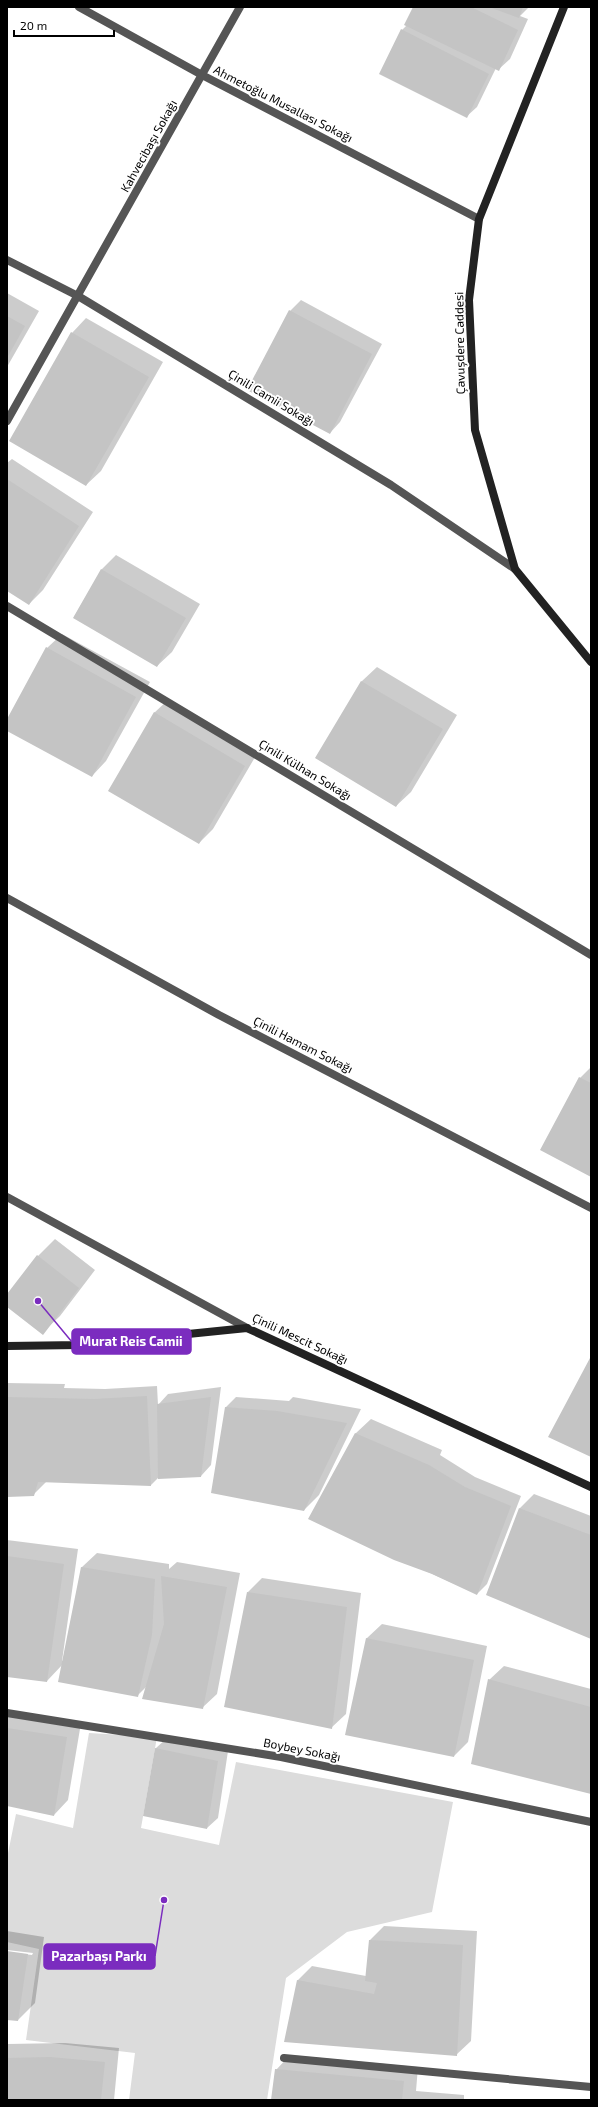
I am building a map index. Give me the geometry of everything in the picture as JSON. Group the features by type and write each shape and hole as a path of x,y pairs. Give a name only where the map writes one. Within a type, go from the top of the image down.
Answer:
{"street":[{"name":"Ahmetoğlu Musallası Sokağı","path":"79,7 202,76 479,219"},
{"name":"Kahvecibaşı Sokağı","path":"7,421 240,7"},
{"name":"Çavuşdere Caddesi","path":"564,7 479,219 470,300 475,430 515,570 591,662"},
{"name":"Çinili Camii Sokağı","path":"7,260 78,296 391,484 515,570"},
{"name":"Çinili Külhan Sokağı","path":"7,606 591,954"},
{"name":"Çinili Hamam Sokağı","path":"7,898 219,1015 591,1208"},
{"name":"Çinili Mescit Sokağı","path":"7,1197 247,1328 591,1487"},
{"path":"7,1346 80,1346 247,1328"},
{"name":"Boybey Sokağı","path":"7,1713 282,1757 591,1822"},
{"path":"284,2058 591,2087"}],"shaded area":[{"path":"89,1733 157,1737 141,1828 219,1845 236,1762 453,1802 432,1912 347,1932 286,1978 267,2100 129,2100 135,2053 26,2040 39,1949 7,1942 7,1858 16,1814 73,1828"}],"building":[{"path":"413,7 471,7 518,30 499,71 404,25"},
{"path":"489,7 523,7 519,18"},
{"path":"401,29 489,74 467,118 379,74"},
{"path":"289,310 372,354 330,434 247,390"},
{"path":"7,316 25,326 7,358"},
{"path":"71,332 149,377 86,486 9,441"},
{"path":"7,479 79,526 29,605 7,591"},
{"path":"101,569 186,618 157,667 73,618"},
{"path":"46,647 136,697 92,777 7,731 7,719"},
{"path":"361,681 443,729 396,807 315,758"},
{"path":"154,712 245,766 199,844 108,791"},
{"path":"579,1077 591,1083 591,1177 540,1150"},
{"path":"37,1255 79,1288 43,1335 7,1307 7,1294"},
{"path":"590,1358 591,1359 591,1457 548,1437"},
{"path":"147,1396 151,1486 38,1482 34,1496 7,1497 7,1397 94,1399"},
{"path":"211,1397 201,1477 158,1479 157,1404"},
{"path":"225,1407 277,1411 347,1423 304,1511 211,1493"},
{"path":"355,1433 429,1465 465,1487 511,1506 477,1595 432,1574 394,1560 308,1519"},
{"path":"519,1508 591,1535 591,1639 486,1595"},
{"path":"7,1556 64,1564 47,1682 7,1677"},
{"path":"81,1567 155,1579 152,1635 138,1697 58,1682"},
{"path":"161,1576 227,1587 203,1709 142,1699 164,1624"},
{"path":"247,1592 347,1607 332,1729 224,1707"},
{"path":"366,1638 474,1660 454,1757 345,1735"},
{"path":"488,1679 591,1707 591,1794 471,1764"},
{"path":"7,1728 67,1737 54,1816 7,1806"},
{"path":"155,1748 218,1761 207,1829 143,1816"},
{"path":"369,1940 463,1945 457,2056 284,2042 297,1980 374,1994 377,1983 365,1981"},
{"path":"7,1951 28,1954 18,2021 7,2020"},
{"path":"50,2057 105,2062 101,2100 7,2100 7,2058"},
{"path":"275,2069 404,2081 402,2100 271,2100"}],"place":[{"name":"Murat Reis Camii","path":"38,1301"},
{"name":"Pazarbaşı Parkı","path":"164,1900"}]}
